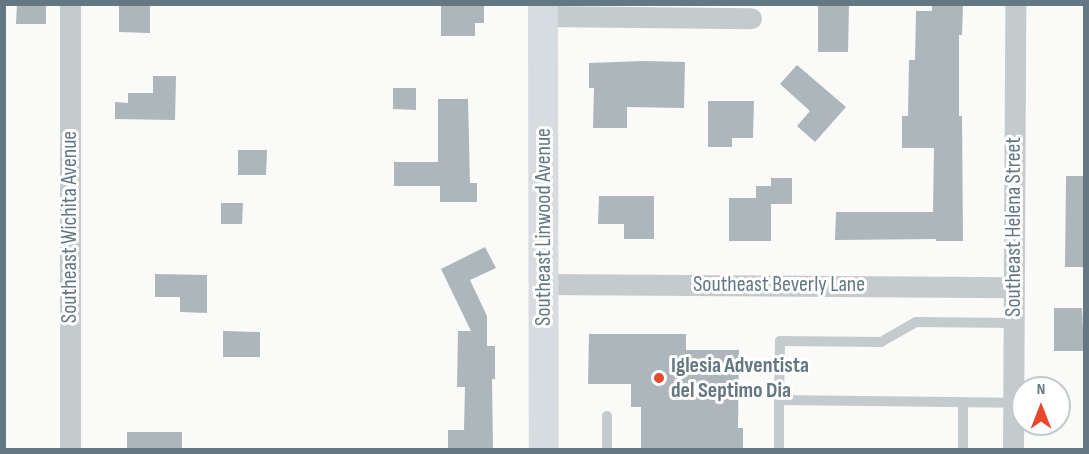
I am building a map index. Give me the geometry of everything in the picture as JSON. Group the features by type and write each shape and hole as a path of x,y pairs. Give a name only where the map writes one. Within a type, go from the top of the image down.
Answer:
{"main road":[{"name":"Southeast Linwood Avenue","path":"543,10 544,450"}],"street":[{"name":"Southeast Wichita Avenue","path":"70,4 70,450"},
{"name":"Southeast Helena Street","path":"1013,376 1015,4"},
{"path":"543,10 751,18"},
{"name":"Southeast Beverly Lane","path":"543,284 1014,287"}],"lane":[{"path":"779,450 780,341 881,342 916,322 1014,323"},
{"path":"779,400 1011,404"},
{"path":"963,403 963,450"},
{"path":"607,416 607,450"}],"building":[{"path":"17,4 46,4 46,24 16,24"},
{"path":"119,4 150,4 150,33 119,32"},
{"path":"441,4 484,4 484,23 475,23 475,36 441,36"},
{"path":"818,4 849,4 848,52 818,52"},
{"path":"932,4 963,4 962,35 959,35 959,116 962,116 963,241 835,240 836,212 933,212 934,148 902,148 902,116 908,116 909,60 915,60 916,11 932,11"},
{"path":"685,62 684,108 627,107 627,128 593,128 594,88 589,88 589,63"},
{"path":"797,65 846,107 815,142 797,126 810,111 780,84"},
{"path":"153,76 176,76 175,120 115,119 115,102 128,103 128,93 153,93"},
{"path":"393,88 416,88 416,110 393,109"},
{"path":"438,99 468,99 470,183 477,183 477,202 440,202 440,186 394,186 394,162 438,162"},
{"path":"708,101 754,101 753,138 732,138 732,147 708,147"},
{"path":"238,150 267,150 266,175 238,175"},
{"path":"1066,176 1084,176 1084,267 1065,267"},
{"path":"771,178 792,178 792,204 771,204 771,241 729,241 729,198 756,198 756,186 771,186"},
{"path":"599,196 654,196 654,239 624,239 624,224 598,224"},
{"path":"221,203 243,203 242,224 221,224"},
{"path":"485,247 496,268 470,280 487,316 487,346 495,346 495,379 492,379 493,450 448,450 448,430 464,430 465,387 457,387 458,331 471,331 441,269"},
{"path":"155,274 207,275 207,313 180,312 180,297 155,297"},
{"path":"1054,308 1082,308 1084,351 1054,351"},
{"path":"223,331 260,332 260,357 223,357"},
{"name":"Iglesia Adventista del Septimo Dia","path":"589,334 686,334 686,350 739,350 738,428 743,428 743,450 641,450 641,407 631,407 631,384 588,384"},
{"path":"127,432 182,432 182,450 127,450"}],"place":[{"name":"Iglesia Adventista del Septimo Dia","path":"659,378"}]}
